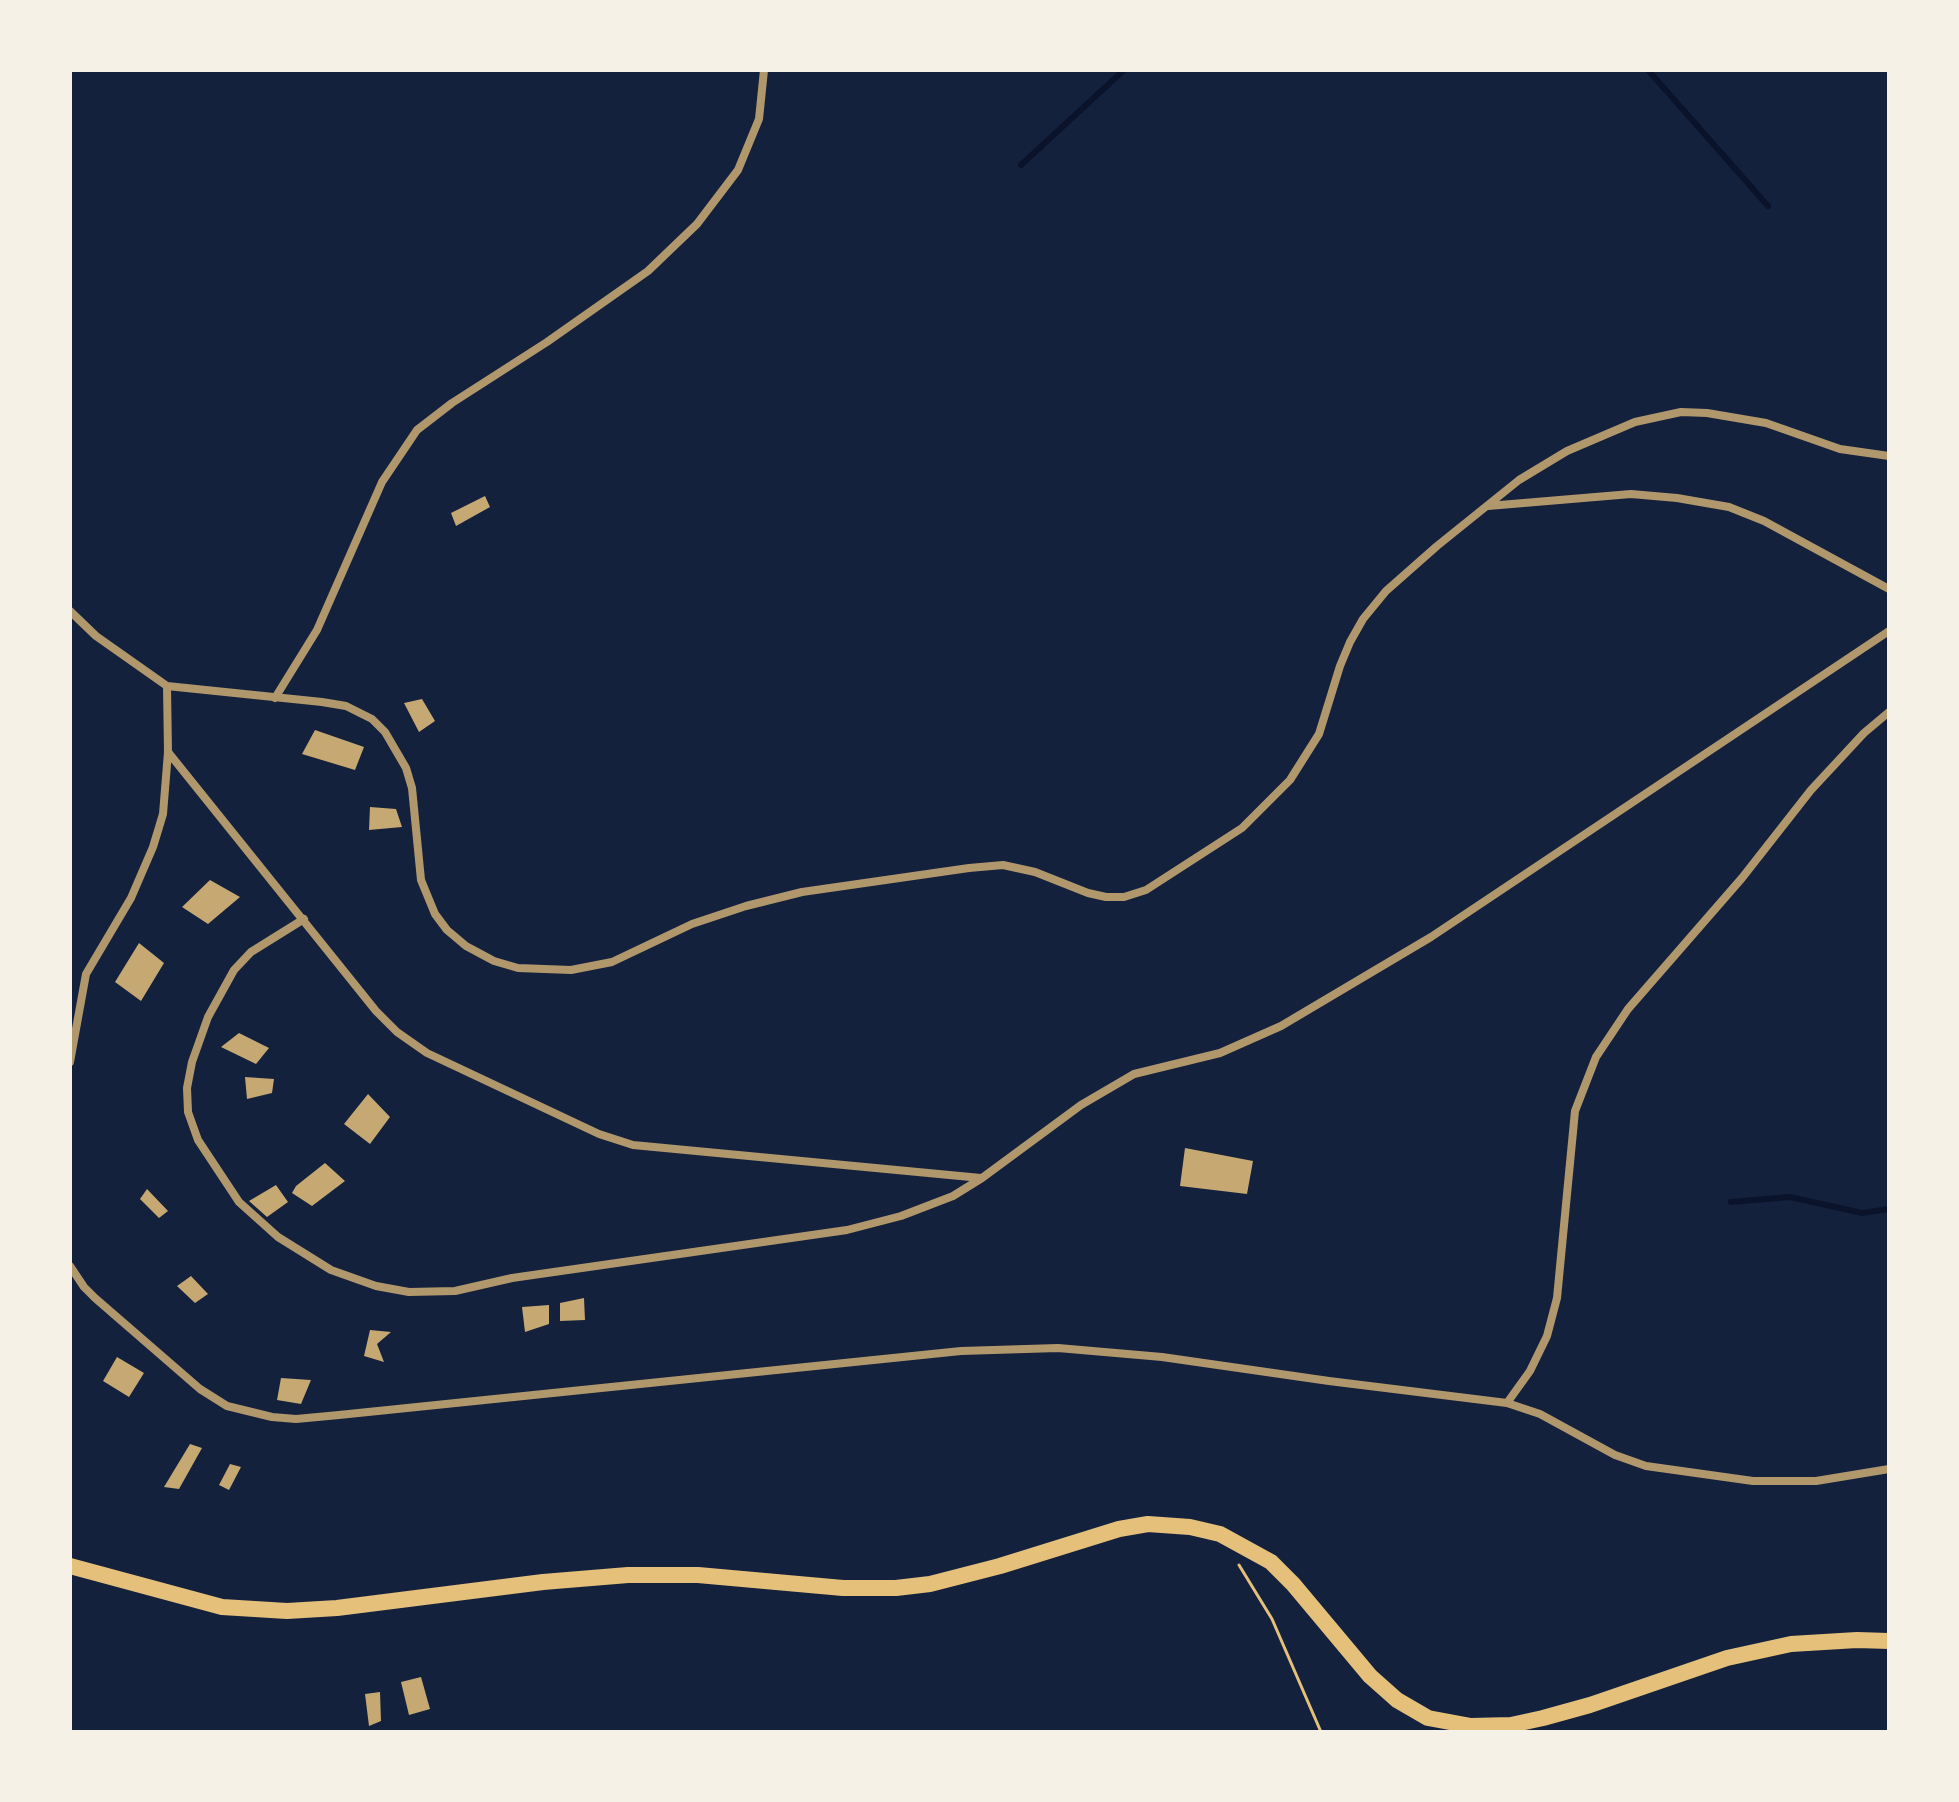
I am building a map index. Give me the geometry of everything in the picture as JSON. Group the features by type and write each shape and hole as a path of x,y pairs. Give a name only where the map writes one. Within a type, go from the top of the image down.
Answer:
{"main road":[{"path":"70,1566 222,1607 287,1611 628,1575 698,1575 843,1588 896,1588 930,1584 1000,1566 1119,1529 1148,1524 1190,1527 1220,1534 1271,1562 1370,1676 1397,1700 1428,1718 1471,1726 1511,1725 1543,1718 1727,1658 1791,1644 1889,1641"}],"street":[{"path":"275,698 317,630 385,475 417,430 648,271 697,224 738,170 759,119 764,70"},
{"path":"70,611 96,636 167,686 346,706 372,719 385,732 406,768 412,788 421,880 435,914 447,930 466,946 494,961 518,968 548,971 612,962 692,924 802,892 969,868 1003,865 1035,872 1088,893 1124,897 1146,890 1242,828 1279,794 1319,734 1340,666 1363,619 1386,591 1519,480 1567,451 1635,422 1681,412 1766,423 1840,449 1889,456"},
{"path":"1488,506 1631,494 1729,507 1764,521 1889,589"},
{"path":"304,919 251,952 234,970 208,1017 192,1062 187,1088 188,1112 198,1140 239,1202 278,1237 331,1270 376,1286 398,1290 455,1291 512,1278 847,1230 901,1216 953,1196 1081,1105 1134,1074 1220,1053 1281,1026 1431,937 1889,631"},
{"path":"70,1062 86,974 131,898 153,847 163,814 168,752 167,686"},
{"path":"1507,1403 1530,1371 1547,1336 1554,1311 1575,1111 1596,1057 1628,1009 1742,878 1811,790 1864,733 1889,712"},
{"path":"168,752 376,1011 397,1032 427,1053 599,1134 633,1145 982,1178"},
{"path":"70,1266 95,1298 200,1389 227,1406 272,1417 296,1419 339,1415 961,1351 1058,1348 1162,1357 1507,1403 1540,1414 1615,1455 1646,1466 1753,1481 1816,1481 1889,1469"}],"path":[{"path":"1220,1534 1272,1619 1321,1732"}],"building":[{"path":"485,496 490,507 456,526 451,513"},
{"path":"422,699 435,721 419,732 404,703"},
{"path":"315,730 364,747 355,770 302,754"},
{"path":"370,807 396,809 402,827 369,830"},
{"path":"210,880 240,897 208,924 182,907"},
{"path":"139,943 164,963 141,1001 115,982"},
{"path":"239,1033 269,1048 256,1064 221,1047"},
{"path":"245,1077 274,1079 272,1093 247,1099"},
{"path":"368,1094 390,1117 370,1144 344,1124"},
{"path":"1185,1148 1253,1161 1247,1194 1180,1186"},
{"path":"325,1163 345,1181 312,1206 292,1193 296,1186"},
{"path":"276,1185 288,1202 267,1217 249,1201"},
{"path":"147,1189 168,1211 159,1218 140,1199"},
{"path":"191,1276 208,1294 195,1303 177,1286"},
{"path":"584,1298 585,1320 560,1321 560,1303"},
{"path":"549,1305 549,1324 525,1332 522,1307"},
{"path":"370,1330 391,1332 377,1344 384,1362 364,1356"},
{"path":"117,1357 144,1373 129,1397 103,1381"},
{"path":"281,1378 311,1380 301,1404 277,1400"},
{"path":"190,1444 202,1448 179,1489 164,1487"},
{"path":"230,1464 241,1467 229,1490 219,1485"},
{"path":"421,1677 430,1709 409,1715 401,1682"},
{"path":"380,1692 381,1721 369,1726 365,1694"}],"waterway":[{"path":"1021,165 1124,70"},
{"path":"1648,70 1768,206"},
{"path":"1731,1202 1790,1197 1862,1213 1889,1209"}]}
